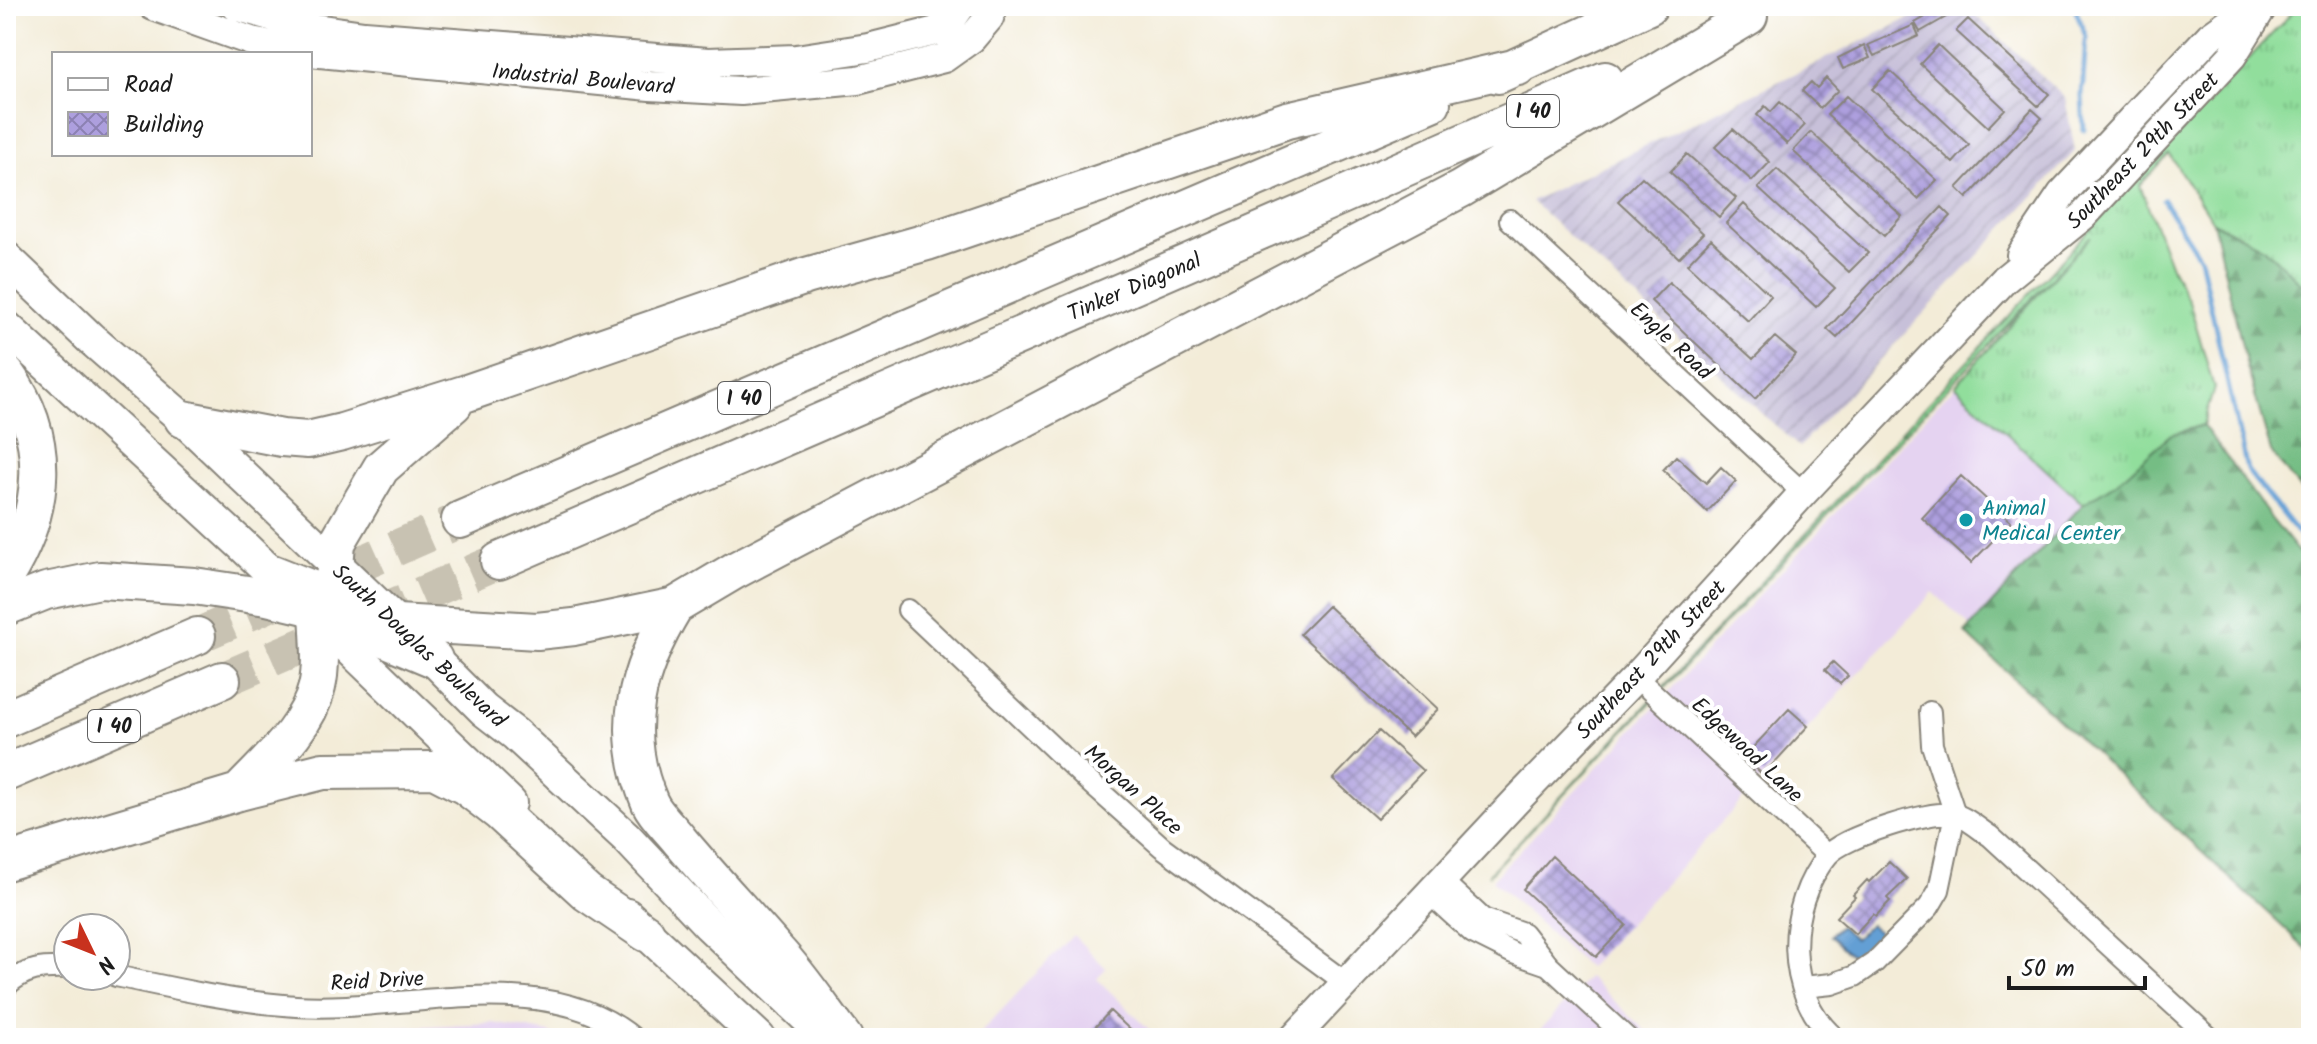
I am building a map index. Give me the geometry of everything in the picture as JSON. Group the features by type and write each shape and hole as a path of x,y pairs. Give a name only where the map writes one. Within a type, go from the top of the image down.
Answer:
{"highway":[{"name":"I 40","path":"460,520 1518,67 1649,6"},
{"path":"272,573 397,623 537,631 574,627 675,606 762,557 1461,189 1758,11"},
{"name":"Tinker Diagonal","path":"499,561 1316,207 1758,11"},
{"path":"183,419 282,438 308,440 342,432 467,393 806,276 927,242 1287,120 1518,67"},
{"path":"6,374 19,392 40,453 37,500 22,549 6,575"},
{"path":"239,792 291,736 306,715 317,688 323,595 337,543 381,468 467,393"},
{"path":"6,607 46,591 100,580 323,595 434,659"},
{"path":"675,606 647,659 636,696 633,724 635,752 651,805 716,884 780,954 844,1038"},
{"name":"I 40","path":"6,719 197,636"},
{"name":"I 40","path":"6,773 222,680"},
{"path":"6,862 239,792 323,771 434,770 465,786 500,813 587,893 646,933"}],"main road":[{"name":"Industrial Boulevard","path":"153,6 251,41 310,52"},
{"name":"Industrial Boulevard","path":"236,6 308,27 364,35 708,62 796,59 868,48 936,31 951,20 961,6"},
{"name":"Industrial Boulevard","path":"312,52 650,86 741,91 858,80 944,58 972,38 989,18 993,6"},
{"name":"Southeast 29th Street","path":"2005,279 2062,194 2210,36 2252,6"},
{"name":"Southeast 29th Street","path":"1294,1038 1636,677 1803,493 2005,279 2095,204 2232,56 2263,6"},
{"name":"South Douglas Boulevard","path":"6,258 90,338 183,419 323,595 646,933 759,1038"},
{"path":"6,327 272,573"},
{"name":"South Douglas Boulevard","path":"397,623 484,710 515,734 626,837 709,925 828,1038"}],"street":[{"name":"Engle Road","path":"1510,220 1803,493"},
{"name":"Morgan Place","path":"908,610 1162,847 1346,983"},
{"name":"Edgewood Lane","path":"1636,677 1827,855"},
{"path":"1803,987 1832,984 1855,976 1874,963 1929,907 1939,890 1955,814 1932,745 1930,712"},
{"path":"1835,1038 1818,1024 1803,987 1796,948 1796,919 1809,887 1827,855 1840,844 1928,816 1955,814 1990,836 2210,1038"},
{"path":"1436,887 1473,933 1513,953 1548,965 1627,1038"},
{"path":"6,986 20,973 52,967"},
{"name":"Reid Drive","path":"132,979 224,999 297,1006 354,1006 513,996 539,998 583,1009 633,1038"}],"shaded area":[{"path":"1935,6 1966,6 2065,98 2075,151 1799,447 1531,201"},
{"path":"1955,386 2083,504 1970,626 1933,592 1588,968 1492,880"},
{"path":"1073,935 1106,968 1097,979 1158,1038 975,1038"},
{"path":"1589,977 1653,1038 1533,1038"},
{"path":"493,1023 550,1033 561,1038 394,1038 383,1028"}],"green space":[{"path":"2298,6 2311,6 2311,293 2264,248 2213,222 2169,154 2140,185 2172,269 2189,301 2214,388 2203,425 2170,436 2119,481 2083,504 1955,386 2091,236 1488,875"},
{"path":"2213,222 2264,248 2311,293 2311,503 2271,452 2247,367"},
{"path":"2203,425 2311,568 2311,953 1965,633 2083,504 2119,481 2170,435"}],"water":[{"path":"1870,924 1880,934 1856,960 1830,936 1840,926 1855,939"}],"building":[{"path":"1945,6 1951,6 1955,12 1920,32 1915,23"},
{"path":"1968,19 2049,94 2038,106 1956,31"},
{"path":"1914,25 1919,36 1874,56 1868,45"},
{"path":"1864,45 1870,58 1843,69 1838,58"},
{"path":"1938,45 2005,109 1988,127 1920,64"},
{"path":"1890,71 1969,145 1953,163 1872,89"},
{"path":"1826,78 1838,90 1820,108 1802,91 1811,82 1817,88"},
{"path":"1846,96 1937,180 1918,199 1827,115"},
{"path":"1780,102 1805,125 1787,144 1757,115 1765,106 1771,112"},
{"path":"2032,109 2042,118 1967,198 1957,188"},
{"path":"1733,129 1770,162 1752,181 1715,147"},
{"path":"1811,132 1902,216 1884,236 1793,151"},
{"path":"1687,154 1736,198 1719,217 1670,172"},
{"path":"1777,169 1868,253 1849,272 1758,188"},
{"path":"1642,177 1703,233 1679,258 1618,201"},
{"path":"1744,204 1835,288 1816,307 1726,223"},
{"path":"1942,207 1951,216 1837,338 1827,329"},
{"path":"1711,239 1771,296 1748,321 1687,264"},
{"path":"1669,282 1753,359 1775,337 1796,355 1755,399 1651,301"},
{"path":"1676,456 1706,483 1721,467 1736,481 1707,512 1663,470"},
{"name":"Animal Medical Center","path":"1961,476 2011,522 1971,563 1922,518"},
{"path":"1328,606 1438,709 1411,737 1300,634"},
{"path":"1833,662 1848,676 1840,684 1825,670"},
{"path":"1789,709 1808,726 1763,775 1744,757"},
{"path":"1379,731 1423,771 1377,819 1333,779"},
{"path":"1552,856 1626,925 1596,957 1523,889"},
{"path":"1889,862 1907,879 1887,898 1890,901 1876,916 1873,914 1855,934 1836,917 1867,880 1869,882"},
{"path":"1110,1011 1139,1038 1085,1038"}],"waterway":[{"path":"2074,6 2086,37 2082,96 2084,130"},
{"path":"2163,200 2200,258 2247,470 2311,550"}],"tunnel":[{"path":"197,636 460,520"},
{"path":"222,680 499,561"}],"place":[{"name":"Animal Medical Center","path":"1966,520"}]}
